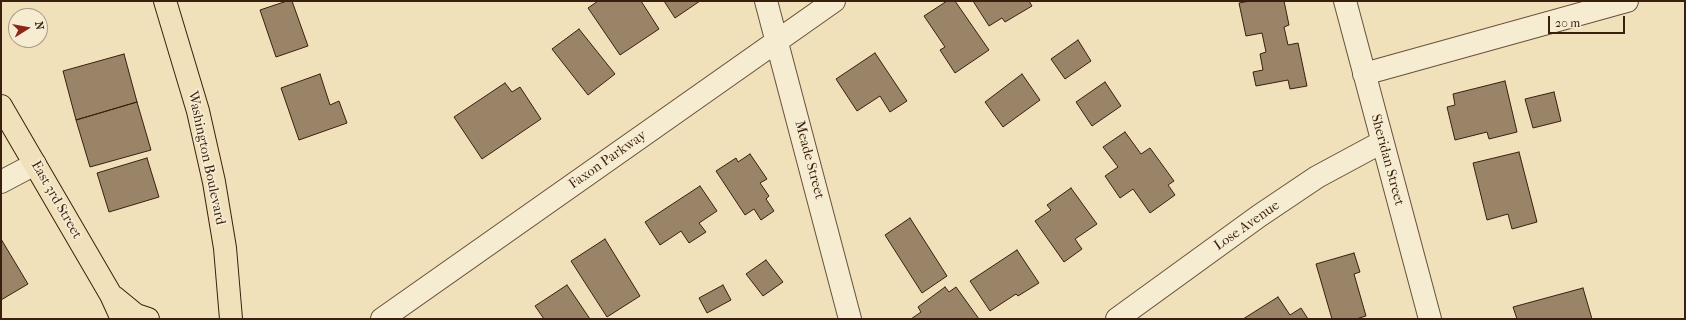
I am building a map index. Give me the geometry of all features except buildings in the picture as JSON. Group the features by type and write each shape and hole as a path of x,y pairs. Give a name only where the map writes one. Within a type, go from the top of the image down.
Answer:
{"main road":[{"name":"Washington Boulevard","path":"165,1 198,111 212,175 225,248 232,319"},
{"name":"East 3rd Street","path":"1,106 111,295 122,319"},
{"name":"East 3rd Street","path":"111,295 136,315 148,319"}],"street":[{"name":"Meade Street","path":"766,1 850,319"},
{"name":"Faxon Parkway","path":"382,319 834,1"},
{"name":"Sheridan Street","path":"1345,1 1430,319"},
{"path":"1364,74 1627,1"},
{"name":"Lose Avenue","path":"1117,319 1272,207 1317,177 1382,142"},
{"path":"1,182 34,164"}]}
